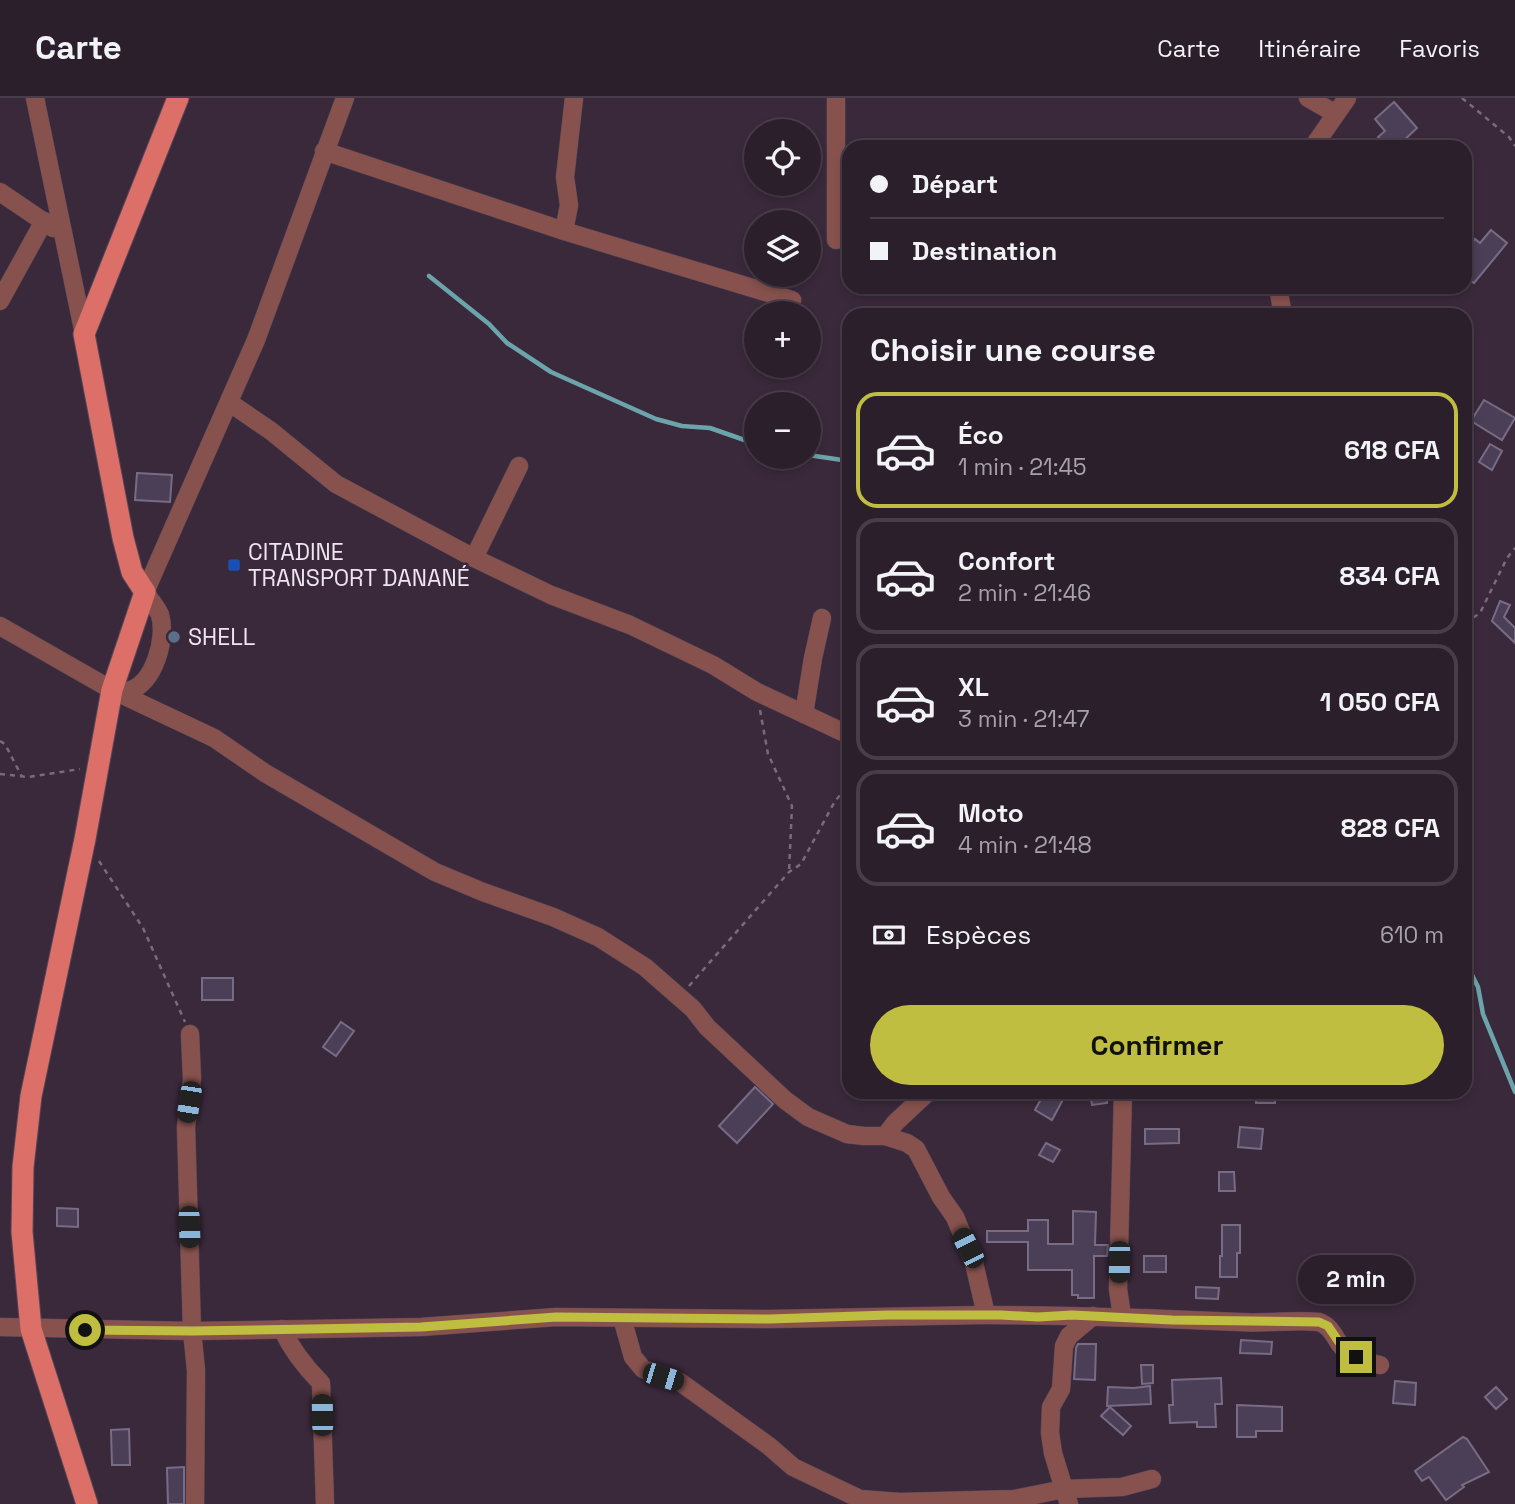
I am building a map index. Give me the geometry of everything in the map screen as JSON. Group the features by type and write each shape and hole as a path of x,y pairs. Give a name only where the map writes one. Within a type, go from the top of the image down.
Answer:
{"main road":[{"path":"87,1504 31,1329 23,1232 23,1167 30,1108 49,1005 85,839 112,690 145,592 132,572 123,538 84,334 178,98"}],"street":[{"path":"36,98 84,334"},
{"path":"112,690 129,691 145,680 160,651 160,615 145,592 256,340 345,98"},
{"path":"565,231 569,205 565,177 574,98"},
{"path":"836,98 836,240"},
{"path":"1308,98 1336,114"},
{"path":"1318,140 1347,98"},
{"path":"324,151 565,231 792,300"},
{"path":"0,192 62,234"},
{"path":"0,301 44,221"},
{"path":"230,403 336,484 474,558 551,595 630,625 713,665 757,692 842,732"},
{"path":"474,558 519,467"},
{"path":"804,714 822,618"},
{"path":"0,626 112,690 214,738 265,774 435,872 598,937 645,967 680,997 775,1091 808,1117 847,1133 885,1136 916,1149 955,1217 974,1263 984,1306 983,1315"},
{"path":"190,1034 192,1079 186,1127 195,1370 195,1504"},
{"path":"885,1136 921,1099"},
{"path":"1122,1316 1118,1289 1123,1099"},
{"path":"0,1327 192,1331 421,1327 556,1317 770,1319 983,1315 1122,1316 1172,1320 1319,1322 1328,1326 1338,1342 1349,1352 1369,1363 1380,1365"},
{"path":"1066,1496 1053,1453 1050,1433 1051,1407 1061,1390 1064,1346 1069,1336 1093,1316"},
{"path":"622,1318 633,1357 643,1369 680,1382 769,1446 793,1467 860,1499 900,1502 1066,1496 1152,1479"},
{"path":"282,1329 304,1366 321,1383 325,1504"}],"path":[{"path":"1462,98 1509,137 1515,146"},
{"path":"1472,618 1480,613 1507,558 1515,548"},
{"path":"757,692 768,754 792,806 789,872"},
{"path":"0,741 5,744 22,777"},
{"path":"0,774 22,777 98,767"},
{"path":"680,997 789,872 801,864 842,793"},
{"path":"85,839 143,928 190,1034"}],"building":[{"path":"1394,102 1417,128 1404,140 1381,140 1378,137 1385,131 1375,119"},
{"path":"1491,230 1507,243 1474,283 1472,243 1475,239 1480,243"},
{"path":"1484,400 1515,418 1502,440 1472,419"},
{"path":"1490,444 1502,451 1492,470 1479,462"},
{"path":"137,473 172,475 170,502 135,500"},
{"path":"1500,601 1510,605 1504,617 1515,628 1515,643 1492,621"},
{"path":"202,978 233,978 233,1000 202,1000"},
{"path":"341,1022 354,1031 336,1056 323,1047"},
{"path":"755,1087 773,1104 737,1143 719,1126"},
{"path":"1041,1099 1063,1099 1052,1120 1035,1110"},
{"path":"1091,1099 1107,1099 1107,1103 1092,1105"},
{"path":"1256,1099 1275,1099 1275,1103 1256,1103"},
{"path":"1240,1127 1263,1129 1261,1149 1238,1147"},
{"path":"1145,1129 1179,1129 1179,1143 1145,1144"},
{"path":"1046,1143 1060,1150 1053,1162 1039,1155"},
{"path":"1219,1172 1234,1172 1235,1191 1219,1191"},
{"path":"57,1208 78,1209 78,1227 57,1226"},
{"path":"1073,1211 1096,1212 1095,1245 1108,1245 1107,1256 1094,1256 1094,1298 1078,1298 1078,1295 1072,1295 1072,1270 1028,1270 1028,1242 987,1242 987,1231 1028,1231 1028,1220 1048,1220 1048,1244 1073,1244"},
{"path":"1222,1225 1240,1225 1237,1277 1220,1277"},
{"path":"1144,1256 1166,1256 1166,1272 1144,1272"},
{"path":"1196,1287 1219,1288 1218,1299 1196,1298"},
{"path":"1241,1340 1272,1342 1271,1354 1240,1353"},
{"path":"1078,1344 1096,1344 1095,1380 1074,1379"},
{"path":"1141,1365 1153,1365 1153,1383 1142,1384"},
{"path":"1221,1378 1222,1404 1215,1404 1216,1427 1197,1427 1197,1422 1170,1423 1169,1405 1173,1405 1172,1380"},
{"path":"1395,1381 1416,1383 1415,1405 1393,1403"},
{"path":"1150,1386 1151,1404 1107,1406 1108,1387"},
{"path":"1496,1387 1507,1399 1496,1409 1485,1397"},
{"path":"1237,1405 1282,1407 1282,1431 1256,1431 1256,1437 1237,1437"},
{"path":"1110,1407 1131,1426 1123,1435 1101,1416"},
{"path":"129,1429 130,1465 112,1465 111,1430"},
{"path":"1463,1437 1489,1472 1462,1485 1464,1487 1446,1500 1429,1477 1422,1481 1415,1471"},
{"path":"184,1467 184,1504 168,1504 167,1468"}],"waterway":[{"path":"429,276 489,324 507,343 551,372 656,419 682,426 710,428 744,440"},
{"path":"821,457 842,460"},
{"path":"1472,975 1478,987 1483,1014 1515,1092"}],"place":[{"name":"CITADINE TRANSPORT DANANÉ","path":"234,565"},
{"name":"SHELL","path":"174,637"}],"route":[{"path":"85,1330 421,1327 556,1317 770,1319 888,1315 1122,1316 1248,1323 1319,1322 1328,1326 1343,1348 1356,1357"}]}
